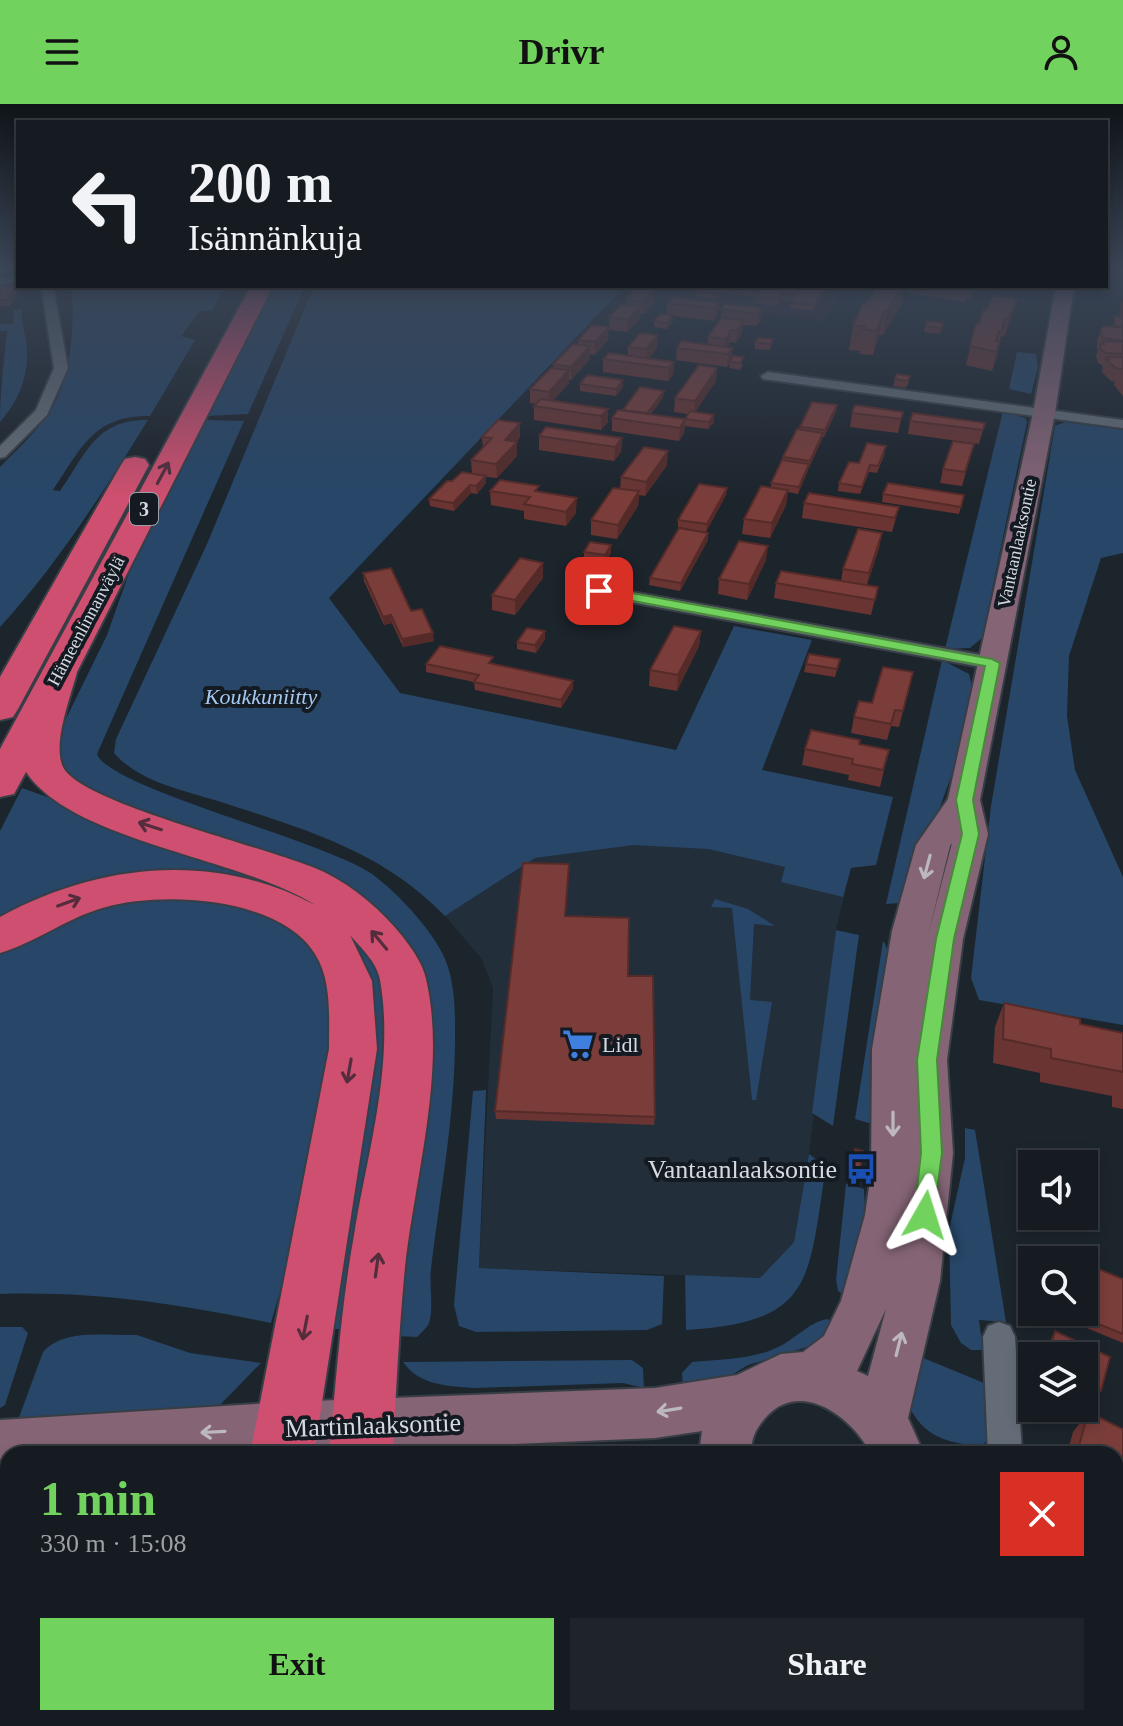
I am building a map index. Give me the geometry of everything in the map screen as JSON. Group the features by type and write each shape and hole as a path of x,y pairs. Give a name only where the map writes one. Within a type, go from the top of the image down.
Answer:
{"highway":[{"path":"187,376 205,345"},
{"name":"Hämeenlinnanväylä","path":"0,785 231,345"},
{"name":"Hämeenlinnanväylä","path":"0,709 144,450"},
{"path":"0,655 85,553"},
{"path":"60,669 45,730 44,770 49,780 78,800 265,865 331,894 362,920 387,949 402,975 407,1010 405,1070 374,1286 362,1440"},
{"path":"0,937 40,913 95,893 146,883 197,883 242,891 292,911 332,942 353,994 353,1049 284,1441"}],"main road":[{"name":"Vantaanlaaksontie","path":"810,1378 841,1353 864,1305 887,1215 893,1174 892,1049 910,931 933,845 964,800 1055,345"},
{"name":"Vantaanlaaksontie","path":"890,1437 917,1281 931,1153 927,1060 945,939 971,834 964,800"},
{"path":"726,1446 731,1420 746,1399 764,1385 786,1378 810,1378 849,1391 890,1437"},
{"name":"Martinlaaksontie","path":"0,1446 362,1440 655,1413 746,1399"}],"street":[{"path":"0,454 42,412 61,368 57,345"},
{"path":"768,376 1123,424"},
{"path":"582,588 992,663"},
{"path":"999,1337 1005,1446"}],"shaded area":[{"path":"630,830 851,868 836,930 809,1154 794,1242 760,1278 479,1268 493,988 481,958 445,916 535,858 633,845"}],"green space":[{"path":"6,345 26,345 27,362 22,384 0,422"},
{"path":"71,345 192,345 150,416 115,421 102,428 72,461 53,490 60,491 94,441 104,432 130,421 148,420 60,553 0,627 0,467 31,435 53,406"},
{"path":"242,345 279,345 248,414 206,416"},
{"name":"Koukkuniitty","path":"290,345 569,345 329,598 400,693 676,750 734,626 812,640 762,770 893,797 876,865 851,868 843,897 781,882 785,867 708,849 634,845 535,858 445,916 396,875 342,845 150,779 114,753 116,739 207,544"},
{"path":"1017,352 1036,354 1038,367 1031,394 1009,389"},
{"path":"1003,411 1025,418 1027,422 982,638 970,648 945,649"},
{"path":"205,420 244,421 97,754 110,768 138,782 311,846 372,874 416,916 436,942 448,967 454,996 454,1073 431,1269 430,1317 428,1325 417,1337 396,1336 397,1272 379,916 356,891 314,868 117,803 67,776 58,761 56,739 107,635 129,573"},
{"path":"1065,422 1123,430 1123,553 1101,558 1069,656 1067,716 1075,770 1123,877 1123,1025 979,1000 971,978 991,806 1055,426"},
{"path":"942,660 969,674 972,686 953,771 909,893 900,903 886,904"},
{"path":"22,788 236,864 334,907 383,972 392,1023 349,1329 328,1329 362,977 226,877 0,924 0,831"},
{"path":"214,896 292,925 322,959 337,1027 289,1259 271,1323 137,1300 0,1294 0,951 114,900"},
{"path":"715,899 748,909 775,926 754,924 750,1000 772,1002 756,1100 752,1100 732,908 711,907"},
{"path":"836,930 859,935 833,1126 812,1113"},
{"path":"883,941 888,953 889,999 872,1124 855,1119"},
{"path":"486,1090 479,1268 664,1276 662,1324 647,1330 476,1332 459,1326 454,1305 473,1091"},
{"path":"965,1128 975,1130 1006,1322 979,1320 983,1350 971,1350 961,1343 951,1325 949,1230 965,1158"},
{"path":"809,1154 826,1167 815,1238 798,1288 783,1305 760,1317 729,1326 686,1330 685,1275 760,1278 794,1242"},
{"path":"846,1184 864,1189 867,1250 846,1296 838,1291 836,1280"},
{"path":"827,1319 839,1324 817,1344 748,1365 708,1389 683,1392 682,1373 692,1362 762,1353"},
{"path":"0,1327 22,1327 28,1333 5,1405 0,1408"},
{"path":"137,1335 190,1353 261,1363 219,1406 177,1421 14,1431 43,1352 52,1344 74,1336"},
{"path":"921,1357 984,1383 990,1391 989,1440 980,1446 954,1442 934,1434 918,1420 905,1398"},
{"path":"632,1360 643,1368 644,1388 623,1383 455,1386 426,1380 403,1362"}],"building":[{"path":"572,345 590,346 571,367 553,364"},
{"path":"630,345 650,345 646,349 628,347"},
{"path":"679,345 708,345 733,348 728,354 677,348"},
{"path":"970,345 999,345 996,352"},
{"path":"1100,345 1123,345 1123,354 1101,350"},
{"path":"609,353 674,362 669,368 603,359"},
{"path":"733,356 744,357 740,363 730,362"},
{"path":"1123,357 1123,369 1115,368 1106,359"},
{"path":"699,365 717,368 695,401 675,398"},
{"path":"551,368 569,370 549,392 530,389"},
{"path":"897,374 910,376 908,381 895,379"},
{"path":"587,375 623,380 616,389 580,384"},
{"path":"640,387 664,391 647,413 623,410"},
{"path":"541,399 608,409 601,416 534,406"},
{"path":"812,402 837,405 825,430 800,427"},
{"path":"855,405 903,412 901,419 852,413"},
{"path":"618,410 685,419 680,428 612,418"},
{"path":"690,411 714,415 709,422 685,419"},
{"path":"913,413 985,423 983,430 910,421"},
{"path":"498,420 520,423 505,440 517,442 496,464 471,460 492,438 482,437"},
{"path":"546,427 622,438 615,447 539,436"},
{"path":"797,429 823,433 810,461 783,457"},
{"path":"953,441 974,444 965,472 943,469"},
{"path":"867,443 886,446 878,466 870,465 862,487 839,483 849,462 859,463"},
{"path":"644,447 668,451 646,482 621,477"},
{"path":"782,460 809,464 799,487 771,483"},
{"path":"462,472 486,476 476,486 470,485 453,503 429,499 447,481 452,481"},
{"path":"500,480 539,486 535,491 577,498 566,512 524,504 530,497 490,491"},
{"path":"888,483 964,495 961,507 883,494"},
{"path":"699,484 727,488 707,524 678,520"},
{"path":"761,486 788,490 772,523 744,519"},
{"path":"613,488 639,491 618,525 591,520"},
{"path":"809,493 899,507 895,518 804,503"},
{"path":"679,528 708,533 681,583 650,578"},
{"path":"858,529 882,533 869,573 843,569"},
{"path":"739,541 768,546 749,584 719,579"},
{"path":"590,542 611,545 605,555 584,552"},
{"path":"520,558 543,563 515,600 492,595"},
{"path":"391,568 411,611 422,609 433,633 402,639 391,615 383,617 363,573"},
{"path":"781,571 878,587 875,600 776,583"},
{"path":"674,626 701,631 678,675 650,670"},
{"path":"527,628 545,631 535,645 517,642"},
{"path":"440,646 493,657 489,663 573,681 561,700 474,682 479,675 426,664"},
{"path":"809,654 840,659 837,669 806,664"},
{"path":"883,667 913,672 903,711 895,710 891,724 854,717 859,701 872,703"},
{"path":"811,730 860,740 859,744 889,750 883,770 852,764 853,759 805,749"},
{"path":"523,863 569,864 565,916 629,918 628,976 653,976 655,1117 495,1111"},
{"path":"1004,1003 1080,1019 1080,1024 1123,1033 1123,1072 1051,1058 1051,1049 1003,1039"},
{"path":"855,1149 863,1151 860,1170 852,1168"},
{"path":"1098,1269 1123,1279 1123,1334 1098,1324"},
{"path":"1055,1331 1078,1342 1052,1342"},
{"path":"1098,1351 1110,1357 1101,1391 1098,1390"},
{"path":"1098,1417 1123,1429 1123,1446 1079,1446 1085,1422 1098,1422"}],"place":[{"name":"Lidl","path":"578,1044"},
{"name":"Vantaanlaaksontie","path":"861,1169"}],"route":[{"path":"599,591 992,663 964,800 971,834 945,939 927,1060 931,1153 925,1215"}]}
